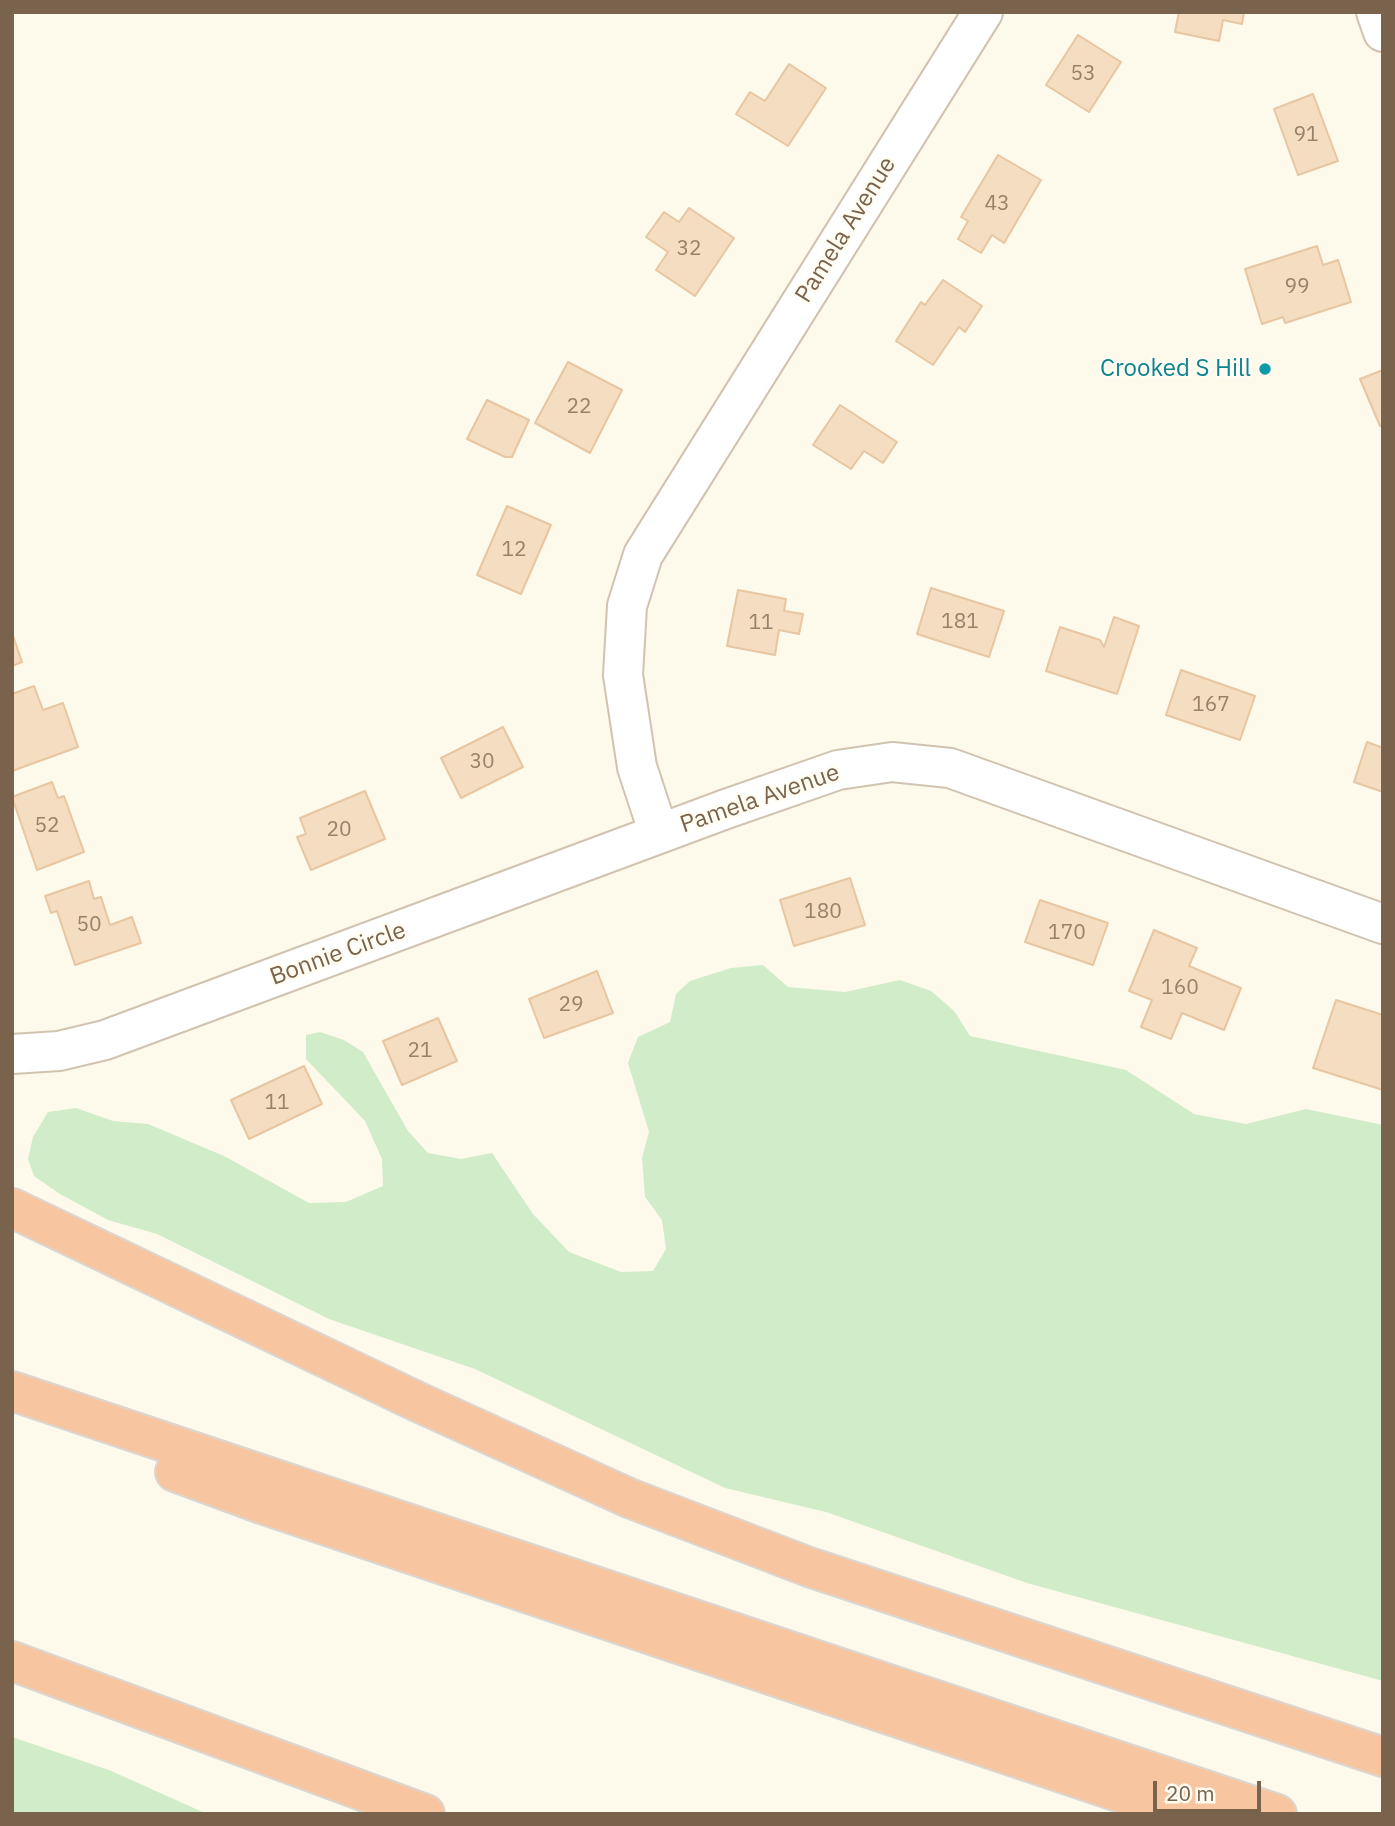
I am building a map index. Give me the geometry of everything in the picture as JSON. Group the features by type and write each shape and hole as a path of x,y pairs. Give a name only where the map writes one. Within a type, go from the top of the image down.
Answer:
{"highway":[{"path":"12,1208 418,1402 629,1498 809,1567 1383,1757"},
{"path":"12,1391 1277,1814"},
{"path":"12,1410 259,1503 1184,1814"},
{"path":"12,1661 425,1814"}],"street":[{"name":"Pamela Avenue","path":"983,12 643,555 627,606 623,675 637,767 659,834 838,770 891,762 950,768 1383,924"},
{"path":"1376,12 1383,32"},
{"name":"Bonnie Circle","path":"12,1054 47,1052 105,1040 659,834"}],"green space":[{"path":"763,965 788,987 845,992 900,980 931,991 954,1011 970,1036 1126,1070 1194,1114 1246,1124 1306,1109 1383,1125 1383,1681 1027,1583 826,1512 725,1488 475,1369 329,1319 157,1234 108,1220 60,1194 34,1176 28,1159 33,1137 48,1112 76,1108 113,1121 148,1124 224,1156 309,1203 346,1202 383,1186 382,1159 365,1121 306,1059 306,1035 320,1032 344,1040 363,1052 408,1131 428,1153 461,1159 492,1153 533,1214 569,1252 621,1272 653,1271 666,1249 662,1220 645,1197 642,1158 649,1132 628,1063 638,1037 670,1022 676,994 690,981 731,968"},
{"path":"12,1737 109,1770 207,1814 12,1814"}],"building":[{"path":"1179,12 1244,12 1242,24 1223,20 1219,41 1175,32"},
{"path":"1078,35 1121,62 1089,112 1046,85"},
{"path":"789,64 826,88 788,146 736,114 750,92 765,101"},
{"path":"1313,94 1338,161 1298,175 1274,109"},
{"path":"998,155 1041,180 1004,243 992,235 981,253 958,239 968,221 961,217"},
{"path":"689,208 734,238 695,296 656,270 668,252 646,237 664,212 679,222"},
{"path":"1317,246 1323,265 1338,260 1351,302 1285,323 1283,317 1262,324 1245,269"},
{"path":"943,280 982,306 965,332 959,327 933,365 896,341 921,302 925,305"},
{"path":"568,362 622,390 590,453 535,423"},
{"path":"1383,370 1383,425 1380,426 1360,379"},
{"path":"487,400 529,420 512,457 505,457 467,439"},
{"path":"840,405 897,442 883,463 864,451 851,469 813,445"},
{"path":"507,506 551,525 521,594 477,575"},
{"path":"931,588 1004,611 989,657 917,634"},
{"path":"738,590 786,599 784,611 803,614 799,634 779,630 775,655 727,646"},
{"path":"1114,617 1139,626 1117,694 1046,671 1060,627 1100,640 1104,647"},
{"path":"12,633 22,662 12,666"},
{"path":"1181,670 1255,696 1240,740 1166,715"},
{"path":"34,686 43,710 63,703 78,747 12,771 12,694"},
{"path":"503,727 523,767 461,798 441,758"},
{"path":"1367,742 1383,748 1383,792 1354,782"},
{"path":"52,782 58,798 64,796 84,852 37,870 12,797"},
{"path":"365,791 385,839 311,870 297,837 306,834 300,818"},
{"path":"850,878 865,925 794,946 780,900"},
{"path":"89,881 94,899 101,897 110,925 132,917 141,943 75,965 57,911 51,913 45,896"},
{"path":"1040,900 1108,923 1093,965 1025,942"},
{"path":"1154,930 1197,948 1189,966 1241,988 1224,1030 1182,1013 1171,1039 1141,1027 1152,1000 1129,991"},
{"path":"597,971 613,1013 544,1038 529,999"},
{"path":"1336,1000 1383,1015 1383,1090 1313,1068"},
{"path":"438,1018 457,1061 402,1085 383,1041"},
{"path":"304,1066 322,1104 249,1139 231,1100"}],"place":[{"name":"Crooked S Hill","path":"1265,369"}]}
